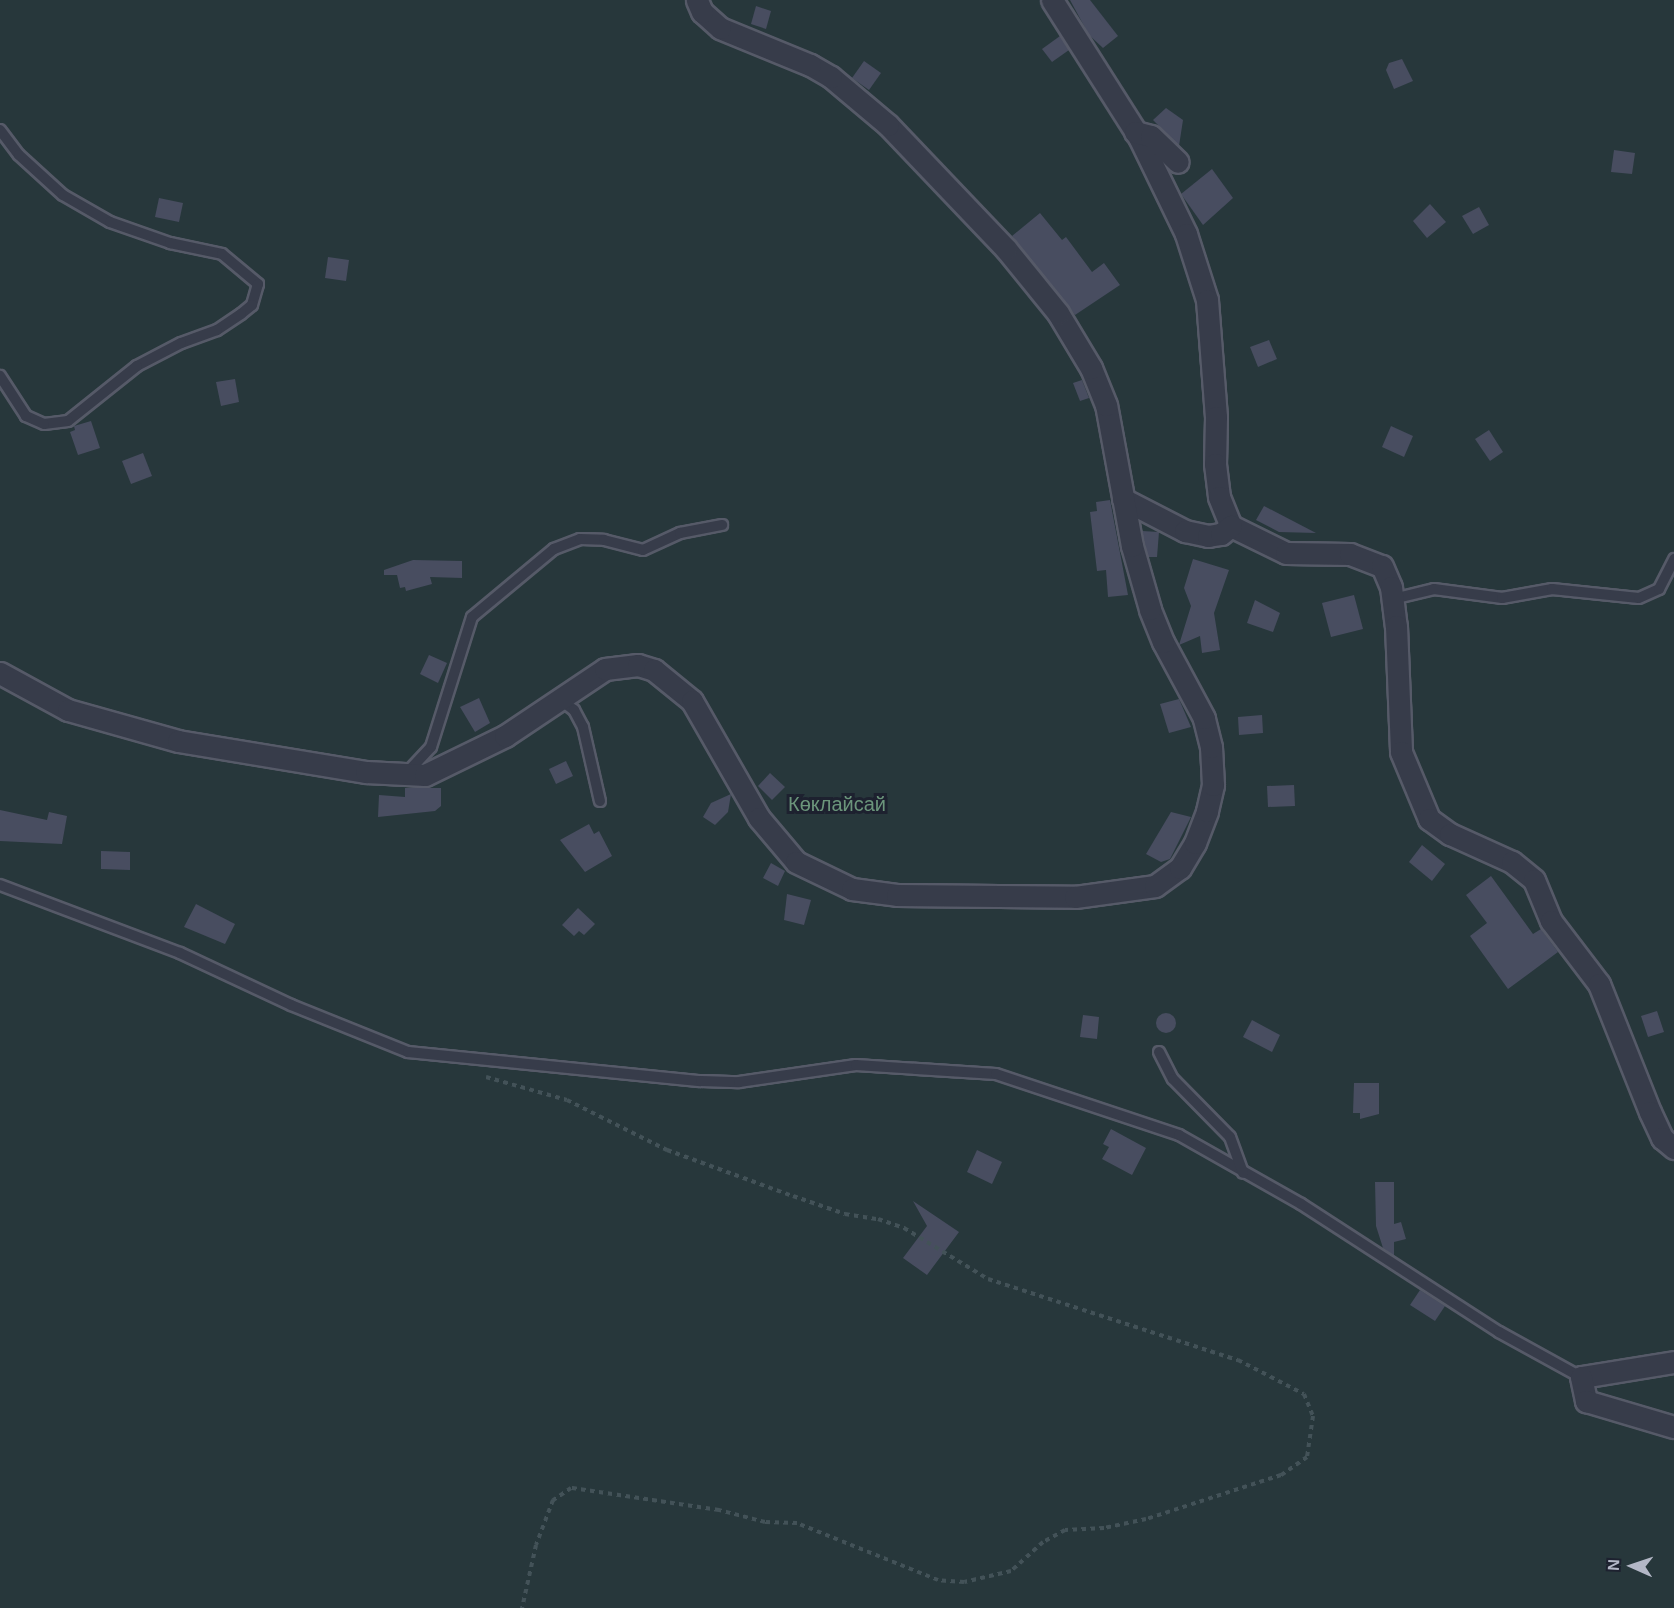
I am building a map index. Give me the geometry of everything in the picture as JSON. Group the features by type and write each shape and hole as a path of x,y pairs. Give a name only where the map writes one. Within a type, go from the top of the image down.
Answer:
{"street":[{"path":"0,674 68,710 136,731 336,768 425,775 562,701 605,669 638,665 654,670 692,701 759,818 796,862 852,889 897,895 1075,897 1155,886 1180,868 1196,843 1213,785 1211,747 1204,718 1163,642 1150,609 1123,499 1106,405 1091,368 1058,313 1006,249 888,125 831,77 720,28 702,12 697,0"},
{"path":"1052,0 1136,132 1186,234 1208,300 1216,417 1215,464 1219,497 1231,526 1286,553 1350,554 1382,566 1393,599 1401,752 1429,819 1449,834 1512,862 1534,880 1551,921 1599,984 1650,1112 1662,1138 1674,1148"},
{"path":"1136,132 1151,136 1178,162"},
{"path":"1123,499 1185,531 1208,537 1231,526"},
{"path":"1674,1362 1581,1377 1586,1401 1674,1427"}],"lane":[{"path":"0,130 19,155 63,195 110,222 170,243 222,254 258,284 252,305 241,314 217,330 182,343 137,366 68,421 44,424 26,416 0,376"},
{"path":"405,775 431,747 472,617 554,549 580,539 604,540 643,550 680,533 722,525"},
{"path":"1393,599 1434,589 1502,597 1552,589 1639,597 1659,589 1674,559"},
{"path":"562,701 574,710 584,727 600,801"},
{"path":"0,885 180,953 291,1005 408,1052 701,1081 739,1082 856,1065 996,1074 1179,1135 1312,1211 1499,1332 1581,1377"},
{"path":"1159,1052 1173,1079 1230,1137 1243,1173"}],"path":[{"path":"479,1075 567,1100 667,1150 804,1200 904,1228 988,1279 1238,1360 1304,1394 1313,1416 1307,1457 1281,1475 1146,1519 1104,1528 1065,1530 1043,1542 1011,1571 964,1582 938,1580 797,1523 765,1522 719,1510 571,1488 554,1500 536,1545 522,1608"}],"green space":[{"name":"Көклайсай","path":"0,0 1674,0 1674,1608 0,1608"}],"building":[{"path":"1070,0 1090,0 1118,36 1103,48 1089,35"},
{"path":"756,6 771,11 766,29 751,24"},
{"path":"1060,36 1069,50 1052,62 1042,49"},
{"path":"1402,59 1413,81 1394,89 1386,70 1389,63"},
{"path":"864,61 881,73 869,90 852,78"},
{"path":"1166,108 1183,120 1179,146 1153,120"},
{"path":"1614,150 1635,153 1632,174 1611,172"},
{"path":"1212,169 1233,198 1203,225 1181,194"},
{"path":"159,198 183,203 179,222 155,217"},
{"path":"1430,204 1446,222 1427,238 1413,221"},
{"path":"1479,207 1489,225 1473,234 1462,216"},
{"path":"1040,213 1062,240 1066,237 1092,272 1104,263 1120,285 1075,315 1012,236"},
{"path":"328,257 349,260 346,281 325,278"},
{"path":"1269,340 1277,359 1258,367 1250,347"},
{"path":"235,379 239,402 221,406 216,382"},
{"path":"1082,380 1089,398 1080,401 1073,383"},
{"path":"91,421 100,448 78,455 70,432 75,430 74,426"},
{"path":"1391,426 1413,436 1404,457 1382,447"},
{"path":"1489,430 1503,452 1490,461 1475,439"},
{"path":"143,453 152,476 131,484 122,461"},
{"path":"1110,500 1128,595 1108,597 1106,570 1097,571 1090,512 1097,511 1096,502"},
{"path":"1264,506 1316,533 1279,532 1256,520"},
{"path":"1142,531 1159,532 1157,557 1148,557"},
{"path":"1193,559 1229,570 1214,613 1220,650 1202,653 1200,636 1179,645 1191,606 1184,588"},
{"path":"413,560 462,561 462,578 430,577 432,584 406,591 405,587 400,588 397,575 384,575 384,570"},
{"path":"1354,595 1363,629 1331,637 1322,603"},
{"path":"1255,600 1280,613 1273,632 1247,623"},
{"path":"429,655 447,663 438,683 420,674"},
{"path":"479,698 490,723 475,732 460,707"},
{"path":"1179,699 1191,727 1169,733 1160,704"},
{"path":"1262,715 1263,733 1239,735 1238,717"},
{"path":"566,761 573,776 556,784 549,769"},
{"path":"770,773 785,787 772,800 758,786"},
{"path":"1294,785 1295,806 1268,807 1267,786"},
{"path":"405,788 441,788 441,806 435,811 378,817 379,795 405,797"},
{"path":"731,794 728,812 715,825 703,817 711,803"},
{"path":"0,810 47,820 49,812 67,816 62,844 0,841"},
{"path":"1171,812 1191,817 1170,859 1161,862 1146,854"},
{"path":"589,824 594,834 599,831 612,856 585,872 560,840"},
{"path":"1422,845 1445,864 1432,881 1409,862"},
{"path":"101,851 130,852 130,870 101,869"},
{"path":"771,863 785,871 778,886 763,878"},
{"path":"1491,876 1533,934 1541,929 1558,952 1508,989 1470,936 1487,923 1466,895"},
{"path":"787,894 811,900 804,925 784,920"},
{"path":"196,904 235,924 225,944 184,927"},
{"path":"578,908 595,924 584,935 579,931 574,936 562,925"},
{"path":"1657,1011 1664,1032 1648,1037 1641,1016"},
{"path":"1162,1013 1170,1013 1176,1019 1176,1027 1170,1033 1162,1033 1156,1027 1156,1019"},
{"path":"1083,1015 1099,1017 1097,1039 1080,1037"},
{"path":"1252,1020 1280,1035 1272,1052 1243,1037"},
{"path":"1354,1083 1379,1083 1379,1114 1360,1119 1360,1113 1353,1113"},
{"path":"1111,1129 1146,1148 1132,1175 1102,1159 1109,1147 1103,1144"},
{"path":"977,1150 1002,1162 992,1184 967,1172"},
{"path":"1375,1182 1394,1182 1394,1224 1401,1222 1406,1239 1394,1242 1394,1256 1383,1248 1376,1226"},
{"path":"913,1201 959,1232 927,1275 903,1258 927,1226"},
{"path":"1420,1290 1445,1306 1435,1321 1410,1305"}]}
